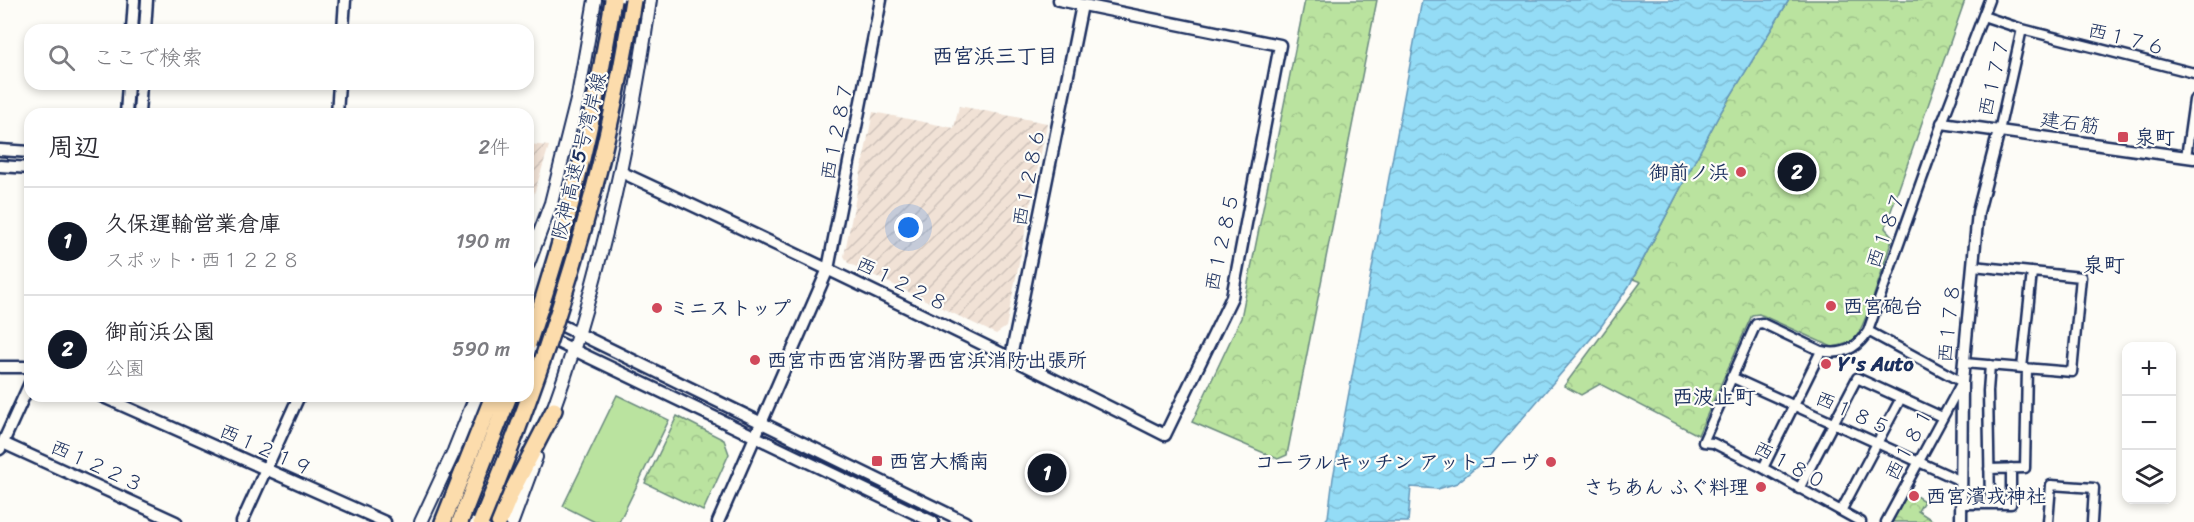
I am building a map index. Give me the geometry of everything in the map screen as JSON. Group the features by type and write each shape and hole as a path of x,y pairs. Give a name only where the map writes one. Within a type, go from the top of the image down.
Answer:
{"highway":[{"name":"阪神高速5号湾岸線","path":"534,326 574,192 591,118 613,0"},
{"name":"阪神高速5号湾岸線","path":"534,386 569,282 594,195 611,124 633,0"},
{"path":"443,522 491,402"},
{"path":"460,522 507,402"},
{"name":"阪神高速5号湾岸線","path":"481,522 528,402"},
{"path":"499,522 511,493 554,410"}],"main road":[{"path":"534,248 551,203 578,96 596,0"},
{"path":"512,522 554,410 597,273 621,172 650,0"},
{"path":"421,522 473,402"}],"street":[{"path":"132,24 134,0"},
{"path":"145,24 147,0"},
{"path":"343,24 345,0"},
{"name":"西１２８７","path":"718,522 828,268 881,0"},
{"path":"1059,0 1082,5"},
{"name":"西１８７","path":"1703,442 1758,322 1821,351 1839,353 1856,346 1868,331 1942,123 1989,0"},
{"name":"西１２８５","path":"1082,5 1280,45 1232,297 1165,435"},
{"name":"西１２８６","path":"1011,357 1082,5"},
{"name":"西１７６","path":"1983,15 2022,29 2194,73"},
{"name":"西１７７","path":"1999,131 2022,29"},
{"path":"126,108 128,90"},
{"path":"139,108 141,90"},
{"path":"337,108 339,90"},
{"path":"2190,157 2194,100"},
{"name":"建石筋","path":"1942,123 2190,157"},
{"name":"西１７８","path":"1961,522 1962,382 1978,212 1999,131"},
{"path":"0,150 24,152"},
{"path":"0,166 24,168"},
{"name":"西１２２８","path":"621,172 828,268 1165,435"},
{"path":"1964,363 2072,372 2081,276 1973,266"},
{"path":"1989,469 2025,468 2025,368 2031,272"},
{"path":"534,312 965,522"},
{"path":"534,331 933,522"},
{"path":"1868,331 1962,382"},
{"path":"1762,468 1821,351"},
{"path":"1990,365 1988,391 1990,504"},
{"path":"0,367 24,367"},
{"name":"西１８５","path":"1731,378 1877,441 1961,481"},
{"path":"1799,489 1857,378 1942,417"},
{"name":"西１８１","path":"1886,522 1962,382"},
{"path":"1,447 24,396"},
{"path":"1840,511 1901,398"},
{"name":"西１２１９","path":"114,402 385,522"},
{"path":"243,522 296,402"},
{"name":"西１８０","path":"1703,442 1713,443 1861,522"},
{"name":"西１２２３","path":"1,447 176,522"},
{"path":"1961,504 2011,504 2011,468"},
{"path":"2048,522 2051,485 2094,488 2092,522"}],"shaded area":[{"path":"959,106 1047,123 1006,327 996,334 848,263 844,256 873,112 954,128"},
{"path":"534,145 549,146 534,194"}],"green space":[{"path":"1305,0 1377,0 1287,455 1278,459 1192,422 1241,318"},
{"path":"1789,0 1965,0 1885,228 1893,237 1870,307 1859,332 1849,342 1832,347 1759,314 1752,315 1698,435 1600,384 1581,395 1564,386 1641,282 1633,279 1719,115"},
{"path":"617,395 669,420 619,522 595,522 563,506"},
{"path":"677,416 724,440 729,454 703,511 645,483"},
{"path":"1908,491 1924,501 1918,511 1935,522 1891,522"}],"water":[{"path":"1422,0 1789,0 1719,115 1629,286 1600,328 1492,454 1457,483 1438,489 1411,487 1408,522 1324,522 1328,517 1333,478"}],"place":[{"name":"泉町","path":"2123,137"},
{"name":"御前ノ浜","path":"1741,172"},
{"name":"御前浜公園","path":"1797,172"},
{"name":"西宮砲台","path":"1831,306"},
{"name":"ミニストップ","path":"657,308"},
{"name":"西宮市西宮消防署西宮浜消防出張所","path":"755,360"},
{"name":"Y's Auto","path":"1826,364"},
{"name":"西宮大橋南","path":"877,461"},
{"name":"コーラルキッチン アットコーヴ","path":"1551,462"},
{"name":"久保運輸営業倉庫","path":"1047,473"},
{"name":"さちあん ふぐ料理","path":"1761,487"},
{"name":"西宮濱戎神社","path":"1914,496"}],"district":[{"name":"西宮浜三丁目","path":"995,56"},
{"name":"泉町","path":"2104,265"},
{"name":"西波止町","path":"1714,397"}]}
